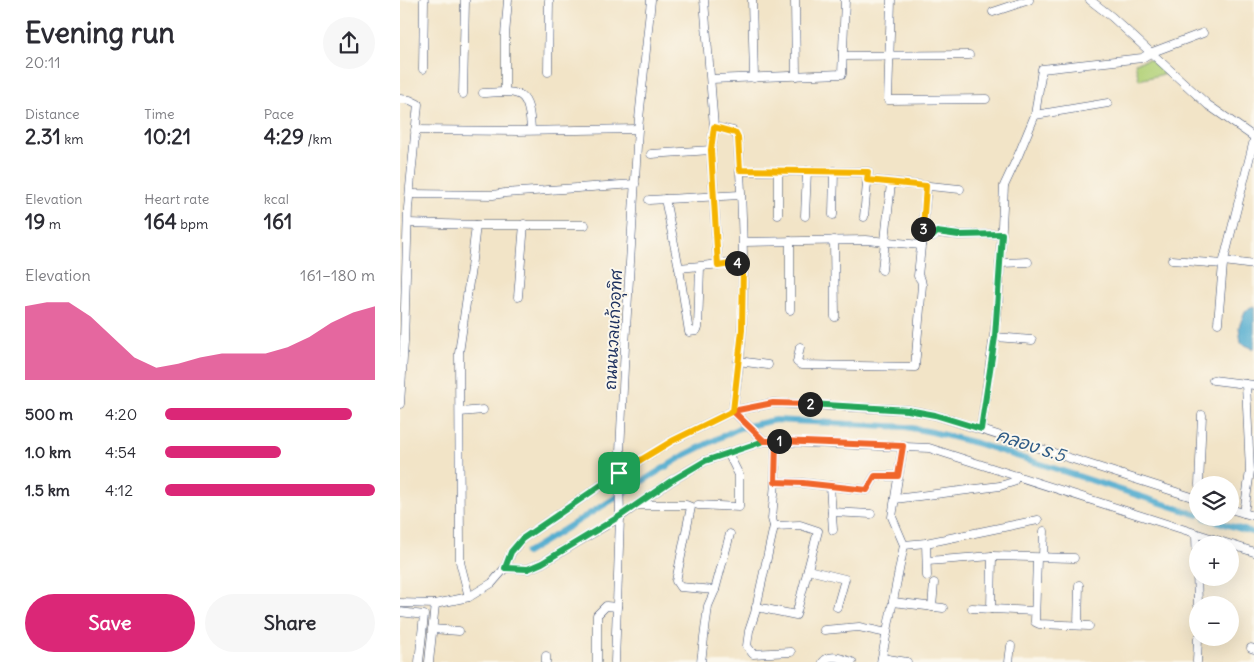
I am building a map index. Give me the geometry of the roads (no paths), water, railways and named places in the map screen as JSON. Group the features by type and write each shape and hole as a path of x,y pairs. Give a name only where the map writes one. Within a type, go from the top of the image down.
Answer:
{"street":[{"path":"423,69 424,0"},
{"path":"463,94 465,0"},
{"path":"505,92 505,35 508,0"},
{"path":"548,72 549,0"},
{"name":"ถนนนวลแก้วอุทิศ","path":"615,662 620,516 619,473 638,129 651,0"},
{"path":"704,0 714,127 711,150 718,266"},
{"path":"752,0 754,78"},
{"path":"795,0 796,76"},
{"path":"711,79 842,74 845,0"},
{"path":"891,0 888,100 986,99"},
{"path":"993,12 1029,0"},
{"path":"1090,0 1112,17 1208,105 1254,138 1224,262 1218,323"},
{"path":"981,429 995,337 1004,186 1035,115 1042,69 1142,58 1150,53 1204,33"},
{"path":"843,56 969,55"},
{"path":"483,93 517,92 523,98 529,110 531,130"},
{"path":"400,99 410,100 418,104 410,194 404,208 408,223 400,404"},
{"path":"1035,115 1108,103"},
{"path":"714,127 736,133 738,137 744,242 742,330 733,411"},
{"path":"415,130 638,129"},
{"path":"651,154 711,150"},
{"path":"740,170 868,172 864,217"},
{"path":"778,171 778,215"},
{"path":"805,216 807,171"},
{"path":"833,214 834,171"},
{"path":"867,180 960,189"},
{"path":"882,270 891,182"},
{"path":"410,194 497,195 635,184"},
{"path":"800,347 797,362 801,365 915,367 922,285 918,276 926,186"},
{"path":"650,200 740,195"},
{"path":"665,199 679,268 689,332 693,332 698,328 700,267"},
{"path":"408,223 585,225"},
{"path":"518,297 524,224"},
{"path":"469,597 460,562 459,353 476,225"},
{"path":"922,236 933,236 937,232 959,235 1002,234"},
{"path":"790,240 790,310"},
{"path":"834,240 835,317"},
{"path":"744,242 866,240 921,244"},
{"path":"1172,260 1254,265"},
{"path":"679,268 718,266 743,262"},
{"path":"1000,263 1028,262"},
{"path":"995,337 1032,340"},
{"path":"738,361 768,364"},
{"path":"1213,380 1250,384 1252,471 1244,513"},
{"path":"400,603 435,604 469,597 492,583 505,568 511,552 522,539 619,473 672,441 733,411 773,403 908,410 935,415 1189,496"},
{"path":"460,412 483,410"},
{"path":"733,411 764,441"},
{"path":"1199,476 1202,416"},
{"path":"505,568 528,569 620,516 671,481 705,461 764,441 929,448 1254,552"},
{"path":"776,441 772,519 774,526 747,646 752,658 791,652"},
{"path":"903,446 892,517 904,545 881,660 907,662"},
{"path":"698,505 739,507 739,475 728,453"},
{"path":"775,482 867,490 875,476 898,476"},
{"path":"895,499 1000,486 1013,482 1017,476"},
{"path":"830,486 833,530"},
{"path":"637,505 691,507 676,581 680,587 715,590"},
{"path":"832,512 871,514"},
{"path":"1239,512 1254,516"},
{"path":"904,545 926,543 1038,520"},
{"path":"756,607 796,615 818,531 800,525 774,526"},
{"path":"1044,531 1034,620 1039,624 1089,626"},
{"path":"701,662 708,606 715,590 730,534"},
{"path":"1196,534 1198,596"},
{"path":"926,543 927,576"},
{"path":"928,561 992,556 1074,558"},
{"path":"991,609 992,556"},
{"path":"808,570 845,579 837,607"},
{"path":"932,607 934,583"},
{"path":"1078,625 1079,585"},
{"path":"893,602 943,608"},
{"path":"428,662 435,604"},
{"path":"597,662 598,615 606,606 617,606"},
{"path":"972,608 1034,611"},
{"path":"400,612 424,615 419,662"},
{"path":"824,630 859,627 887,633"},
{"path":"432,630 458,630"},
{"path":"1009,662 1011,646"},
{"path":"1197,662 1198,646"},
{"path":"823,662 827,658 833,657 852,662"}],"water":[{"path":"1254,306 1254,349 1241,343 1239,327 1245,311"}],"waterway":[{"name":"คลอง ร.5","path":"526,553 685,455 739,428 775,420 906,427 932,432 976,443 1189,512"},
{"name":"คลอง ร.5","path":"1231,526 1254,533"}]}
